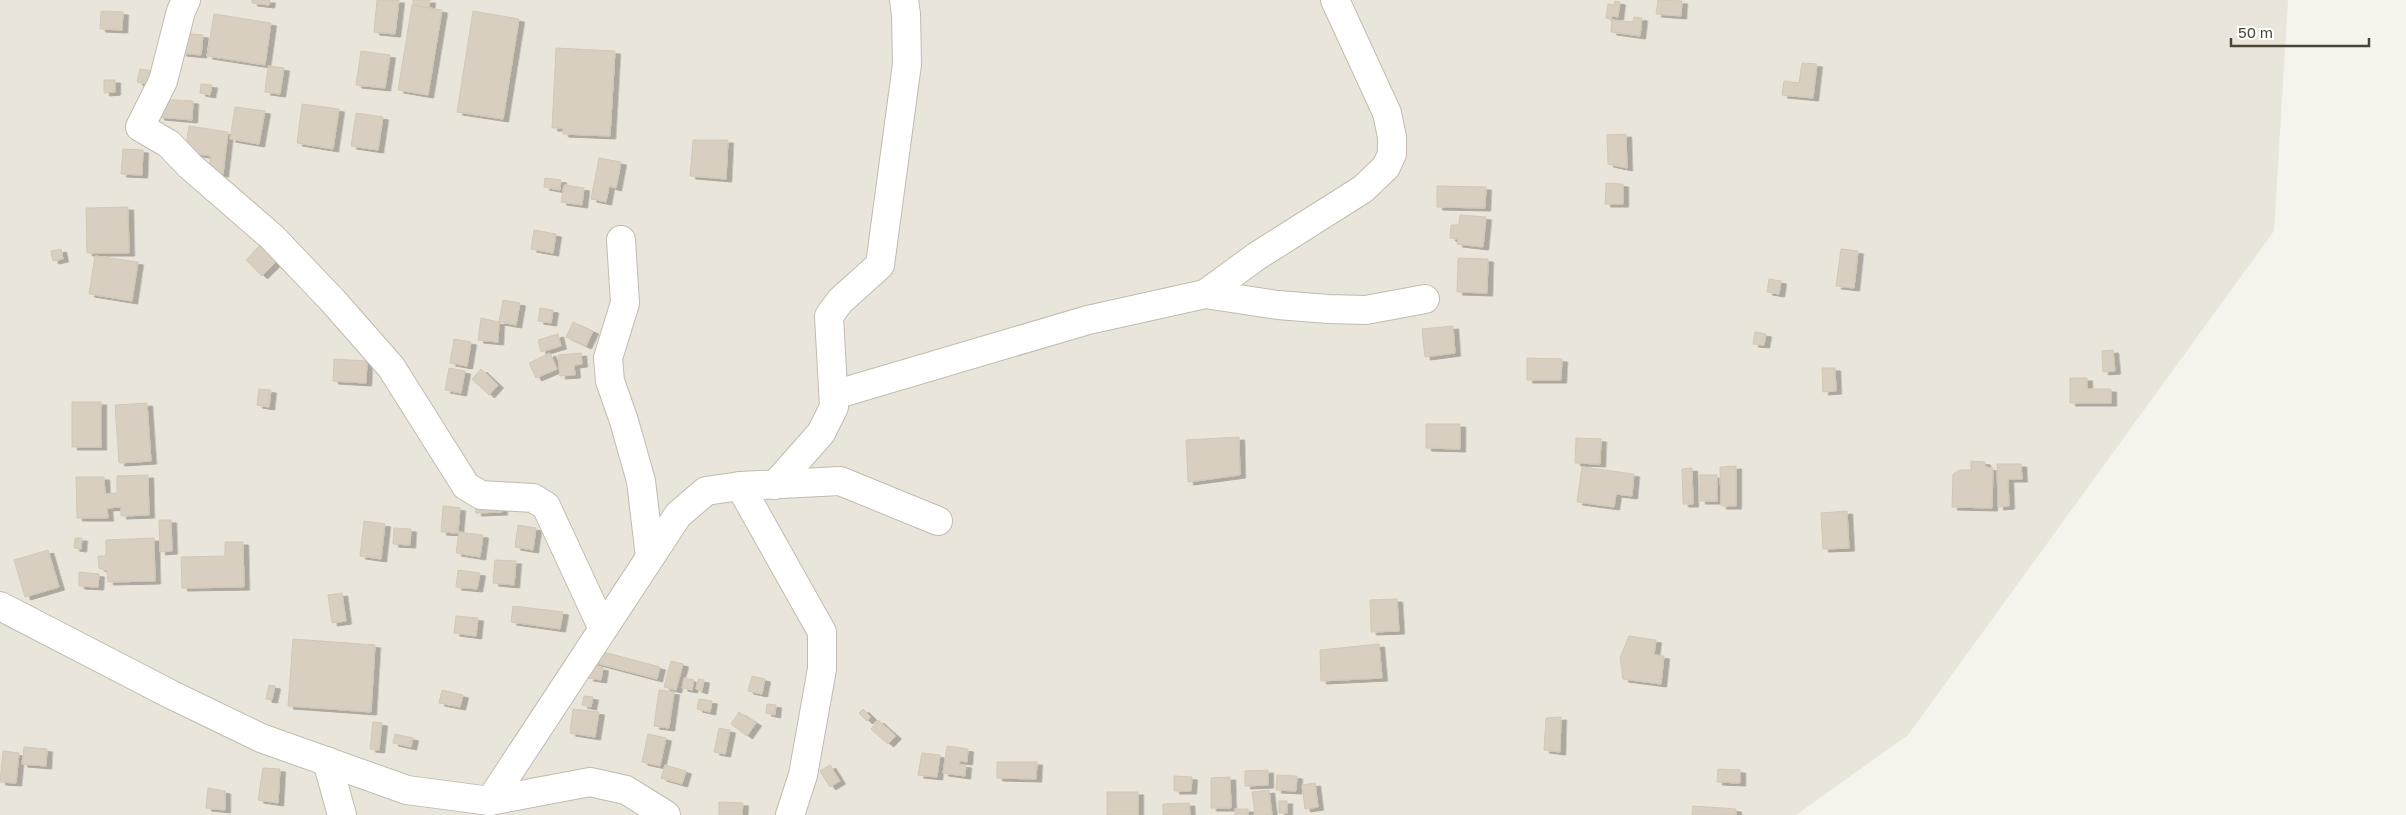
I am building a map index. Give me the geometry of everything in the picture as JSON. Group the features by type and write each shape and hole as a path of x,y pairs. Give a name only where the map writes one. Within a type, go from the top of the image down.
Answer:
{"street":[{"path":"186,0 181,11 163,81 140,127 169,144 190,166 272,237 339,308 391,367 466,486 481,495 533,498 546,506 603,629"},
{"path":"775,485 821,433 834,407 829,316 840,301 880,265 907,64 904,0"},
{"path":"1205,294 1257,256 1363,189 1386,168 1392,154 1392,137 1387,113 1335,0"},
{"path":"621,240 626,303 608,358 610,381 624,421 640,482 650,557"},
{"path":"834,395 1088,320 1205,294 1328,310 1366,310 1425,299"},
{"path":"490,801 678,515 706,491 740,486 840,481 938,521"},
{"path":"740,486 822,632 822,668 819,688 803,776 790,815"},
{"path":"0,606 172,695 262,738 407,790 490,801 590,782 626,790 666,815"},
{"path":"327,761 342,815"}],"shaded area":[{"path":"0,0 2288,0 2274,231 1908,735 1796,815 0,815"}],"building":[{"path":"252,0 270,0 269,5 252,3"},
{"path":"377,0 399,0 395,34 374,32"},
{"path":"413,0 430,0 429,8 413,5"},
{"path":"1658,0 1682,1 1681,16 1656,14"},
{"path":"1615,1 1620,2 1618,17 1611,16 1612,20 1606,18 1608,4 1614,5"},
{"path":"412,5 442,10 428,95 398,90"},
{"path":"101,11 123,12 122,30 100,29"},
{"path":"473,11 519,19 503,119 457,112"},
{"path":"214,14 271,23 265,65 207,56"},
{"path":"1634,17 1642,18 1640,36 1611,32 1612,20 1633,22"},
{"path":"183,33 203,35 201,55 181,53"},
{"path":"556,48 615,51 610,136 563,134 563,128 552,128"},
{"path":"361,51 390,55 385,88 356,85"},
{"path":"1802,63 1817,64 1813,98 1782,95 1784,81 1799,83"},
{"path":"268,66 284,68 280,94 265,92"},
{"path":"140,69 153,71 150,85 137,82"},
{"path":"104,80 115,80 115,92 104,93"},
{"path":"201,84 212,85 210,95 200,93"},
{"path":"160,99 193,101 192,120 159,117"},
{"path":"302,104 339,109 333,149 297,143"},
{"path":"235,107 265,111 259,144 230,139"},
{"path":"356,113 383,117 378,150 351,146"},
{"path":"189,126 228,132 223,174 209,172 211,156 185,152"},
{"path":"1626,134 1627,168 1608,164 1607,135"},
{"path":"693,140 728,140 726,179 690,176"},
{"path":"123,149 143,150 142,175 121,174"},
{"path":"599,158 621,162 616,188 609,186 606,202 591,199"},
{"path":"545,178 561,180 560,190 544,187"},
{"path":"1606,183 1623,184 1623,204 1605,204"},
{"path":"564,185 584,188 582,205 561,202"},
{"path":"1437,186 1486,187 1485,208 1437,207"},
{"path":"128,207 129,253 87,253 86,208"},
{"path":"1460,215 1486,217 1483,247 1457,244 1458,239 1450,238 1451,225 1459,225"},
{"path":"534,230 556,234 553,253 531,249"},
{"path":"260,245 277,261 262,276 246,260"},
{"path":"61,249 63,259 53,261 51,251"},
{"path":"1841,249 1858,251 1854,288 1836,286"},
{"path":"95,256 138,262 132,301 89,294"},
{"path":"1458,258 1488,259 1487,293 1457,292"},
{"path":"1769,279 1781,281 1779,294 1767,292"},
{"path":"503,300 520,303 516,325 499,322"},
{"path":"540,308 553,310 551,323 538,321"},
{"path":"481,318 499,322 498,342 478,340"},
{"path":"573,322 593,331 586,346 566,337"},
{"path":"1453,326 1455,353 1425,357 1422,329"},
{"path":"1755,332 1766,334 1764,345 1753,344"},
{"path":"558,334 561,346 541,352 538,340"},
{"path":"454,339 471,342 467,366 450,363"},
{"path":"2113,350 2115,371 2103,372 2102,351"},
{"path":"550,353 557,369 536,378 529,363"},
{"path":"581,353 582,364 574,365 575,375 560,376 558,355"},
{"path":"1527,358 1562,359 1561,380 1527,380"},
{"path":"334,359 367,361 366,383 333,381"},
{"path":"449,368 465,371 461,393 445,390"},
{"path":"1822,368 1835,368 1836,391 1823,392"},
{"path":"481,369 498,385 489,395 472,379"},
{"path":"2070,378 2087,378 2087,389 2111,389 2111,403 2070,403"},
{"path":"259,389 271,390 269,407 257,405"},
{"path":"72,402 101,402 101,447 72,447"},
{"path":"147,403 151,461 119,463 115,405"},
{"path":"1426,424 1460,424 1460,449 1426,448"},
{"path":"1239,437 1240,475 1188,482 1186,440"},
{"path":"1576,438 1601,439 1600,464 1575,463"},
{"path":"1971,461 1985,462 1985,467 1993,468 1992,508 1952,507 1953,474 1960,470 1971,470"},
{"path":"1997,464 2021,464 2022,479 2008,479 2009,506 1998,507"},
{"path":"1736,466 1736,506 1721,506 1720,467"},
{"path":"1582,467 1634,474 1632,496 1616,494 1614,507 1577,502"},
{"path":"1692,468 1693,504 1683,504 1682,469"},
{"path":"148,475 149,515 121,516 121,507 107,508 108,518 77,518 76,477 104,477 105,494 117,493 117,476"},
{"path":"1700,475 1717,475 1717,501 1700,501"},
{"path":"501,496 502,512 476,513 475,497"},
{"path":"443,506 460,508 458,533 441,532"},
{"path":"1847,511 1849,548 1823,549 1821,513"},
{"path":"159,520 171,520 172,551 160,552"},
{"path":"364,521 385,524 381,559 360,556"},
{"path":"518,525 536,528 533,550 515,547"},
{"path":"394,528 411,529 410,545 393,544"},
{"path":"459,532 483,535 480,557 456,553"},
{"path":"75,538 82,538 81,549 74,548"},
{"path":"154,538 155,581 108,582 107,571 99,568 98,556 106,556 106,540"},
{"path":"225,542 243,542 244,587 182,588 181,557 225,556"},
{"path":"48,550 59,587 25,597 14,560"},
{"path":"495,560 516,561 514,585 493,583"},
{"path":"458,570 480,573 477,589 456,587"},
{"path":"79,572 99,574 98,587 79,586"},
{"path":"342,593 346,621 332,623 328,595"},
{"path":"1397,599 1399,631 1371,632 1370,600"},
{"path":"513,606 563,612 560,629 511,622"},
{"path":"456,616 478,618 476,636 454,633"},
{"path":"1629,636 1656,640 1654,655 1664,656 1661,684 1623,679 1620,658"},
{"path":"293,639 375,645 371,712 288,706"},
{"path":"1379,644 1382,678 1321,681 1320,650"},
{"path":"596,650 660,667 657,679 592,662"},
{"path":"671,661 683,664 676,690 664,687"},
{"path":"590,665 603,668 601,680 588,678"},
{"path":"752,676 765,679 762,694 748,691"},
{"path":"684,678 694,680 692,690 682,688"},
{"path":"698,679 704,680 702,691 696,689"},
{"path":"269,685 275,686 272,700 266,699"},
{"path":"442,690 463,695 460,707 439,703"},
{"path":"659,690 674,692 669,728 654,726"},
{"path":"584,696 593,697 591,707 582,705"},
{"path":"699,699 712,701 710,712 697,709"},
{"path":"767,704 776,705 775,715 766,713"},
{"path":"573,709 599,712 595,737 570,733"},
{"path":"863,709 871,717 867,721 859,713"},
{"path":"739,712 756,723 747,736 731,724"},
{"path":"1561,717 1560,752 1544,750 1546,718"},
{"path":"878,720 896,736 888,744 871,729"},
{"path":"373,722 382,723 379,750 370,749"},
{"path":"719,728 730,730 725,754 714,752"},
{"path":"395,734 413,738 411,747 393,743"},
{"path":"648,734 666,738 660,766 642,762"},
{"path":"947,746 968,749 967,762 960,761 959,764 966,765 965,776 943,773"},
{"path":"24,747 47,749 46,766 22,764"},
{"path":"3,751 19,753 16,783 0,782"},
{"path":"922,753 940,755 937,777 918,775"},
{"path":"997,762 1037,762 1036,779 997,778"},
{"path":"665,765 686,771 682,784 661,778"},
{"path":"830,765 840,781 830,787 820,771"},
{"path":"263,768 280,769 278,803 258,800"},
{"path":"1718,769 1740,770 1740,783 1717,782"},
{"path":"1268,770 1268,785 1245,786 1245,771"},
{"path":"1277,775 1297,776 1296,791 1276,790"},
{"path":"1174,776 1192,777 1191,791 1174,791"},
{"path":"1230,777 1231,808 1211,808 1211,778"},
{"path":"1315,783 1318,807 1305,809 1302,785"},
{"path":"208,788 225,791 225,810 206,808"},
{"path":"1269,790 1272,815 1255,815 1252,792"},
{"path":"1107,792 1138,792 1138,815 1107,815"},
{"path":"1279,801 1287,801 1287,813 1279,813"},
{"path":"719,802 743,803 742,815 719,815"},
{"path":"1189,803 1190,815 1163,815 1163,804"},
{"path":"1693,806 1736,809 1736,815 1692,815"},
{"path":"1235,809 1248,809 1248,815 1235,815"}]}
